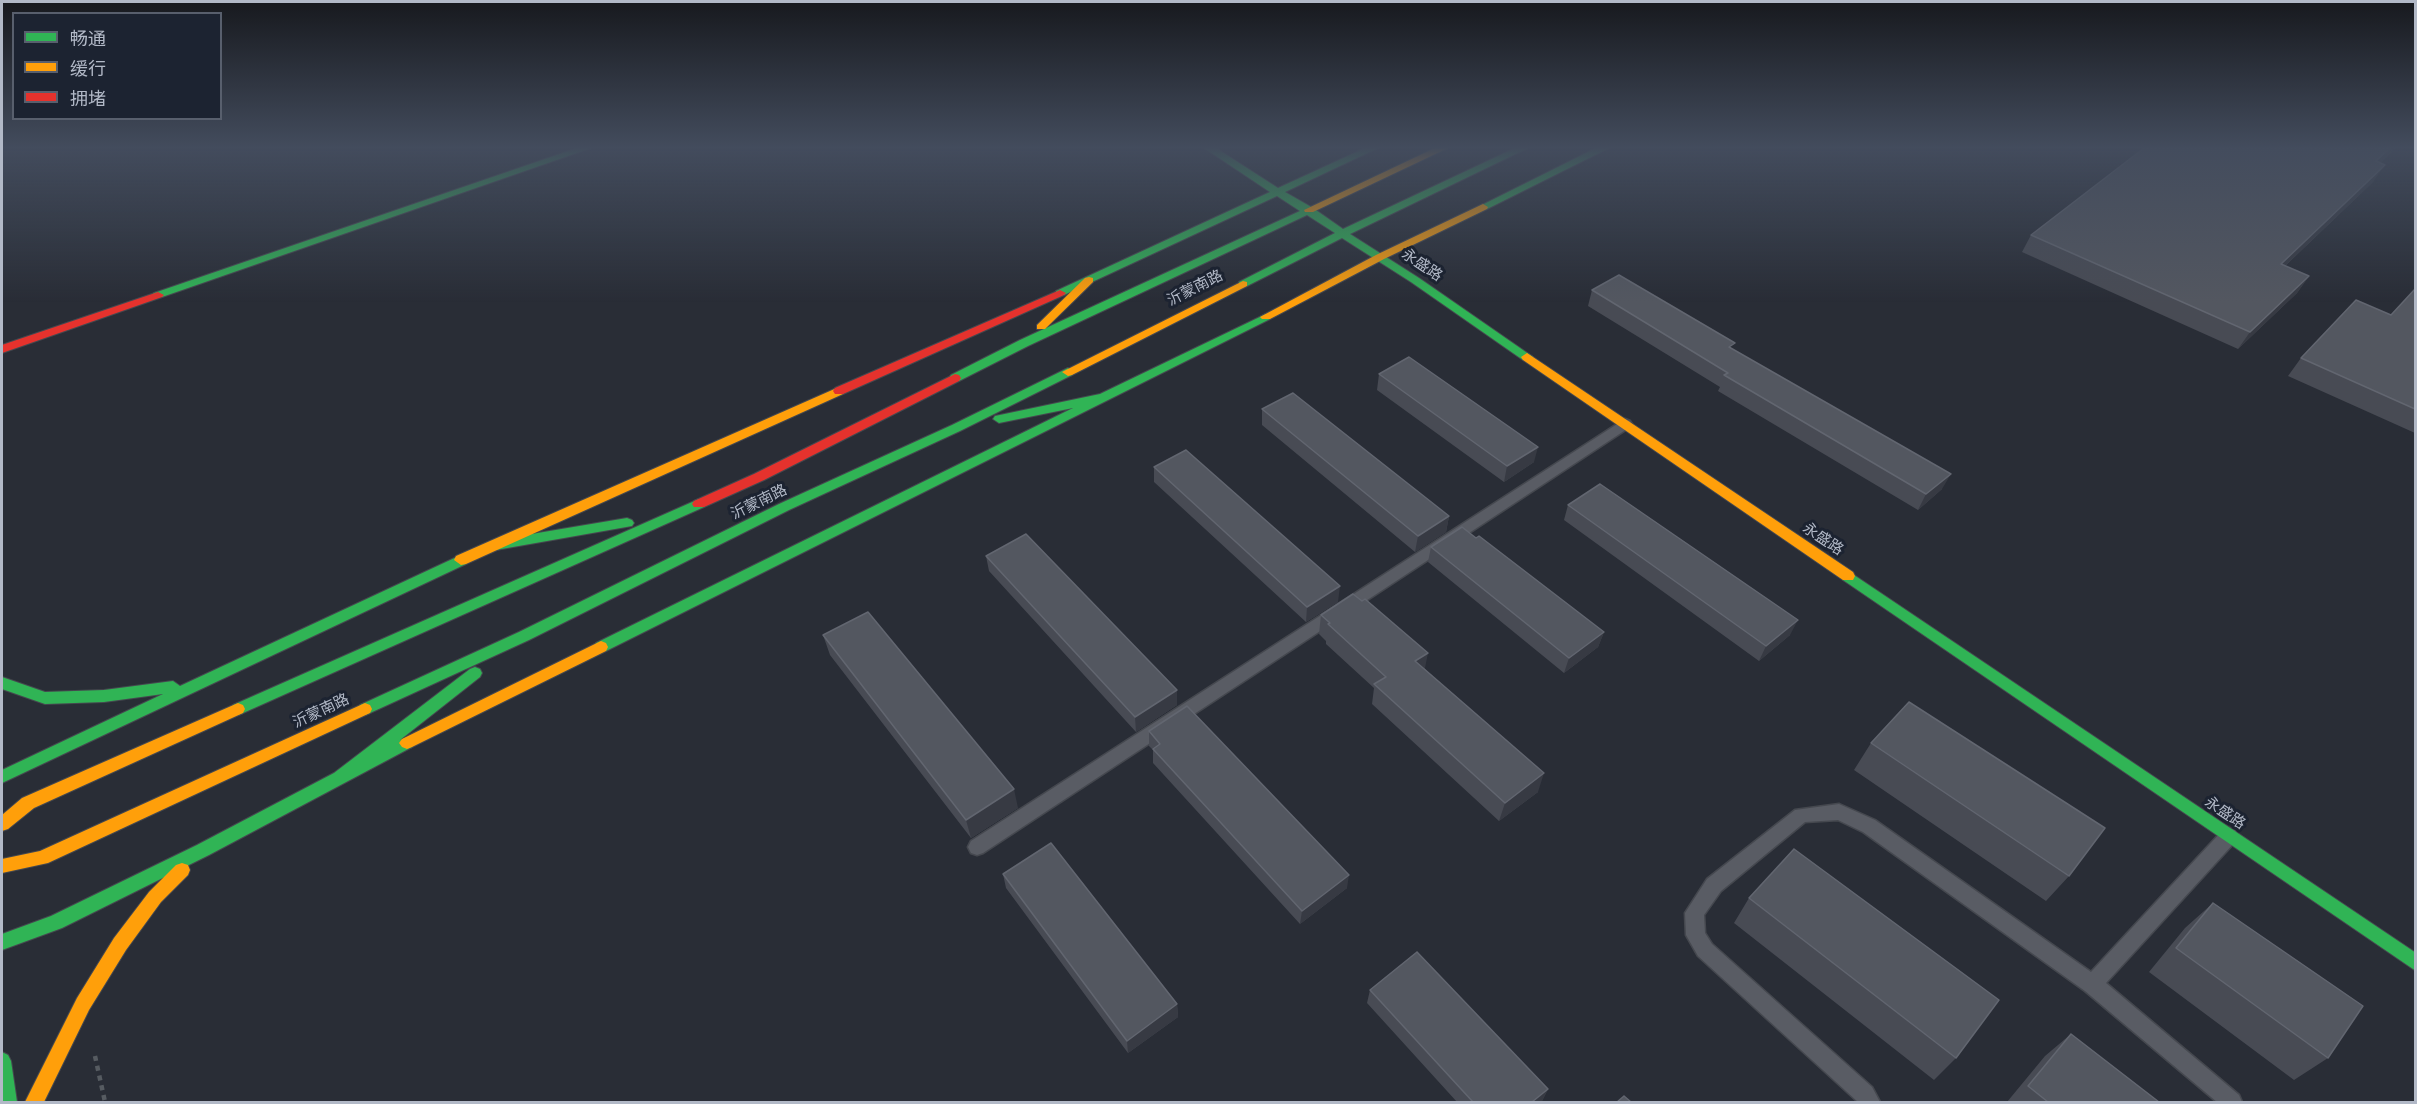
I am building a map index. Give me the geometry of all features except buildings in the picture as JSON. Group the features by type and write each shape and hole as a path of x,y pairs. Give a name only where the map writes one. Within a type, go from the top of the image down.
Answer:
{"main road":[{"path":"2,349 436,200"},
{"path":"2,777 444,567 1089,280 1260,200"},
{"name":"永盛路","path":"1292,200 1380,257 2415,963"},
{"name":"沂蒙南路","path":"2,824 28,803 759,477 1024,344 1332,200"},
{"name":"沂蒙南路","path":"2,866 42,858 524,636 784,507 956,428 1414,200"},
{"path":"2,942 56,922 203,850 341,776 1310,296 1380,257 1498,200"},
{"path":"1024,344 1089,280"},
{"path":"956,428 1102,398"},
{"path":"496,545 676,514"},
{"path":"341,776 524,636"},
{"path":"2,683 45,698 104,696 204,683"},
{"path":"34,1102 83,1004 120,944 155,897 203,850"},
{"path":"2,1060 8,1102"}],"lane":[{"path":"977,847 1625,424"},
{"path":"1870,1102 1864,1094 1705,950 1696,934 1694,913 1714,885 1801,815 1839,812 1869,826 2092,984 2232,1102"},
{"path":"2092,984 2229,836"}],"traffic: fast":[{"path":"158,295 436,200"},
{"path":"1060,293 1262,200"},
{"path":"1289,200 1415,280 1527,357"},
{"path":"1343,233 1414,200"},
{"path":"1483,207 1498,200"},
{"path":"955,378 1024,343 1309,210"},
{"path":"1243,284 1343,233"},
{"path":"601,647 1266,317"},
{"path":"365,709 524,636 784,507 956,428 1068,372"},
{"path":"999,419 1102,398"},
{"path":"238,709 699,504"},
{"path":"496,545 627,523"},
{"path":"2,777 461,560"},
{"path":"1848,576 2416,963"},
{"path":"341,776 475,673"},
{"path":"2,683 45,698 104,696 173,687"},
{"path":"2,942 56,922 203,850 407,743"},
{"path":"2,1061 8,1102"}],"traffic: slow":[{"path":"1309,210 1332,200"},
{"path":"1266,317 1380,257 1483,207"},
{"path":"1041,327 1089,280"},
{"path":"1068,372 1243,284"},
{"path":"1527,357 1848,576"},
{"path":"461,560 839,391"},
{"path":"407,743 601,647"},
{"path":"2,824 28,803 238,709"},
{"path":"2,866 42,858 365,709"},
{"path":"34,1102 83,1004 120,944 155,897 182,870"}],"traffic: jam":[{"path":"839,391 1060,293"},
{"path":"2,349 158,295"},
{"path":"699,504 759,477 955,378"}]}
